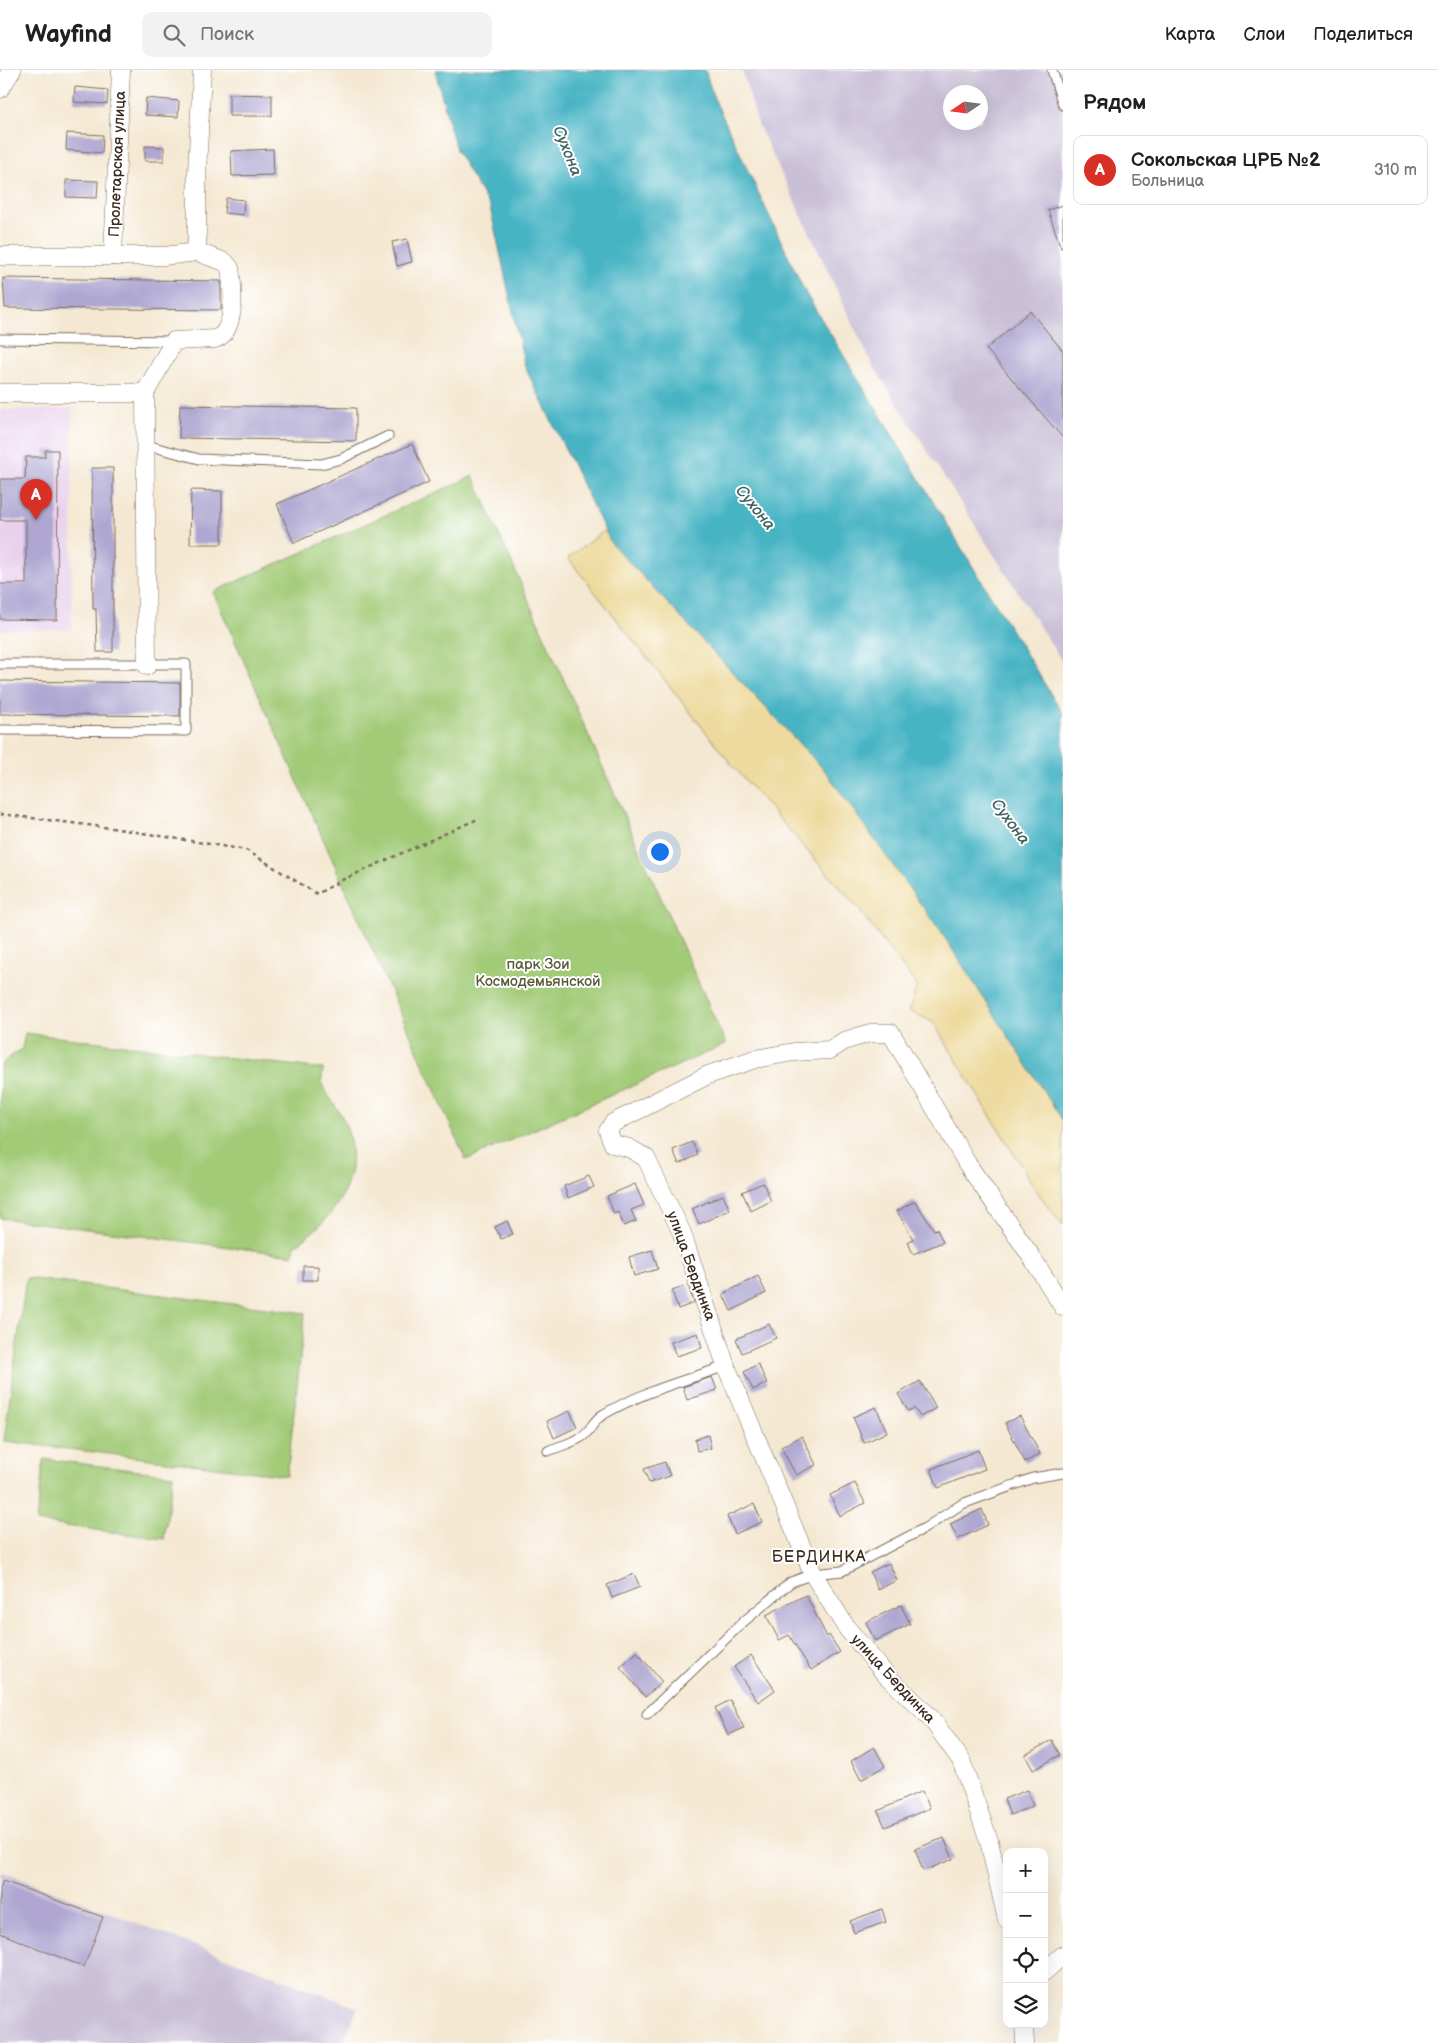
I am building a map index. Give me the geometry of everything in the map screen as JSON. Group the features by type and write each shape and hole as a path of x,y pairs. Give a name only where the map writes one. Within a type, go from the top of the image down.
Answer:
{"street":[{"path":"0,89 12,70"},
{"name":"Пролетарская улица","path":"112,256 121,70"},
{"path":"197,252 197,173 202,70"},
{"path":"0,256 164,256 197,252 217,258 225,262 230,268 231,310 229,326 221,337 215,339 174,341 146,393 147,666"},
{"path":"0,393 146,393"},
{"name":"улица Бердинка","path":"1003,1902 989,1841 961,1760 930,1717 886,1675 846,1627 813,1574 726,1366 682,1233 646,1158 629,1148 613,1144 608,1131 612,1123 708,1075 755,1058 794,1052 830,1050 844,1041 870,1033 892,1033 968,1165 1031,1256 1063,1307"},
{"path":"1048,1968 1063,1955"},
{"path":"1024,2028 1025,2043"}],"lane":[{"path":"1052,70 1063,105"},
{"path":"0,340 174,341"},
{"path":"146,445 199,459 320,464 341,459 388,436"},
{"path":"0,664 147,666 186,664 186,731 0,730"},
{"path":"548,1451 584,1435 593,1422 606,1413 651,1393 726,1366"},
{"path":"647,1714 742,1623 791,1582 813,1574 842,1571 925,1528 962,1504 1034,1478 1063,1473"}],"path":[{"path":"0,814 112,828 246,850 317,894 342,880 480,818"}],"shaded area":[{"path":"742,70 1063,70 1063,663 872,364 758,124"},
{"path":"72,409 72,630 0,630 0,410"},
{"path":"0,1871 358,2008 342,2043 0,2043"}],"green space":[{"name":"парк Зои Космодемьянской","path":"473,476 726,1044 466,1160 213,592"},
{"path":"25,1033 323,1069 322,1084 342,1116 350,1140 352,1158 350,1176 344,1192 324,1221 295,1245 293,1255 0,1218 0,1066 22,1049"},
{"path":"26,1278 305,1313 287,1476 4,1441"},
{"path":"44,1459 173,1475 164,1539 36,1522"}],"sand":[{"path":"605,530 612,543 826,772 943,935 1063,1121 1063,1226 1038,1193 933,1022 909,1011 917,986 857,907 732,765 568,558"}],"water":[{"name":"Сухона","path":"435,70 705,70 713,96 806,294 1063,714 1063,1121 943,935 826,772 611,543 525,367 490,207 456,150"}],"building":[{"path":"75,87 108,90 107,104 74,102"},
{"path":"229,94 272,95 272,116 229,116"},
{"path":"146,98 179,101 178,117 145,115"},
{"path":"67,133 103,135 102,153 66,150"},
{"path":"145,146 164,147 164,161 145,161"},
{"path":"273,149 274,175 232,176 231,151"},
{"path":"66,180 98,181 97,198 66,197"},
{"path":"226,198 244,200 243,215 224,213"},
{"path":"1063,205 1063,248 1061,248 1048,210"},
{"path":"407,239 412,262 397,266 392,242"},
{"path":"3,278 221,281 221,310 5,308"},
{"path":"1030,311 1063,351 1063,438 986,349"},
{"path":"180,405 356,408 356,441 179,438"},
{"path":"412,444 429,482 294,543 277,504"},
{"path":"45,450 58,450 57,620 0,619 0,584 26,584 26,520 0,520 0,479 25,479 26,457 45,457"},
{"path":"92,468 113,468 113,652 97,652 96,609 93,609"},
{"path":"191,490 222,491 222,544 190,544"},
{"path":"0,681 180,683 180,716 0,714"},
{"path":"692,1142 698,1155 679,1164 673,1150"},
{"path":"589,1176 594,1187 568,1198 564,1186"},
{"path":"763,1183 771,1201 751,1211 742,1192"},
{"path":"635,1184 644,1205 631,1210 636,1221 624,1226 618,1212 614,1214 607,1196"},
{"path":"723,1195 730,1210 699,1224 692,1209"},
{"path":"915,1201 934,1230 937,1229 943,1242 913,1254 908,1242 913,1239 897,1211"},
{"path":"507,1221 513,1234 501,1239 495,1227"},
{"path":"652,1250 658,1269 634,1276 629,1257"},
{"path":"303,1266 318,1266 318,1280 303,1280"},
{"path":"758,1276 766,1293 731,1311 723,1294"},
{"path":"688,1285 694,1303 678,1309 672,1291"},
{"path":"769,1324 776,1338 742,1353 736,1339"},
{"path":"698,1333 702,1348 676,1356 671,1342"},
{"path":"758,1364 767,1383 753,1390 744,1372"},
{"path":"712,1377 717,1390 687,1400 683,1387"},
{"path":"920,1381 936,1408 920,1417 914,1408 908,1411 898,1394"},
{"path":"876,1407 887,1432 864,1443 853,1417"},
{"path":"570,1411 577,1427 554,1438 547,1421"},
{"path":"1020,1416 1040,1454 1025,1462 1005,1423"},
{"path":"708,1435 711,1448 697,1451 695,1439"},
{"path":"802,1436 816,1465 796,1475 781,1447"},
{"path":"978,1450 985,1469 938,1488 931,1469"},
{"path":"665,1462 670,1476 649,1483 644,1469"},
{"path":"855,1483 865,1503 840,1516 830,1495"},
{"path":"754,1504 762,1522 735,1534 727,1516"},
{"path":"982,1509 988,1525 958,1539 950,1524"},
{"path":"889,1563 897,1580 878,1590 870,1572"},
{"path":"634,1574 640,1587 612,1598 607,1585"},
{"path":"806,1595 827,1637 829,1635 840,1652 811,1670 789,1635 779,1640 766,1615"},
{"path":"901,1605 910,1624 875,1641 866,1622"},
{"path":"637,1652 662,1682 645,1697 620,1667"},
{"path":"751,1655 775,1690 758,1702 734,1667"},
{"path":"730,1700 744,1728 728,1735 715,1708"},
{"path":"1052,1740 1060,1755 1033,1770 1025,1755"},
{"path":"874,1747 885,1766 861,1780 851,1761"},
{"path":"1027,1790 1033,1806 1010,1815 1004,1799"},
{"path":"922,1791 930,1808 885,1827 878,1811"},
{"path":"944,1838 953,1859 923,1871 915,1849"},
{"path":"3,1881 103,1917 84,1967 0,1933 0,1888"},
{"path":"882,1909 886,1922 854,1933 850,1921"}],"place":[{"name":"Сокольская ЦРБ №2","path":"36,520"}],"district":[{"name":"БЕРДИНКА","path":"819,1557"}]}
